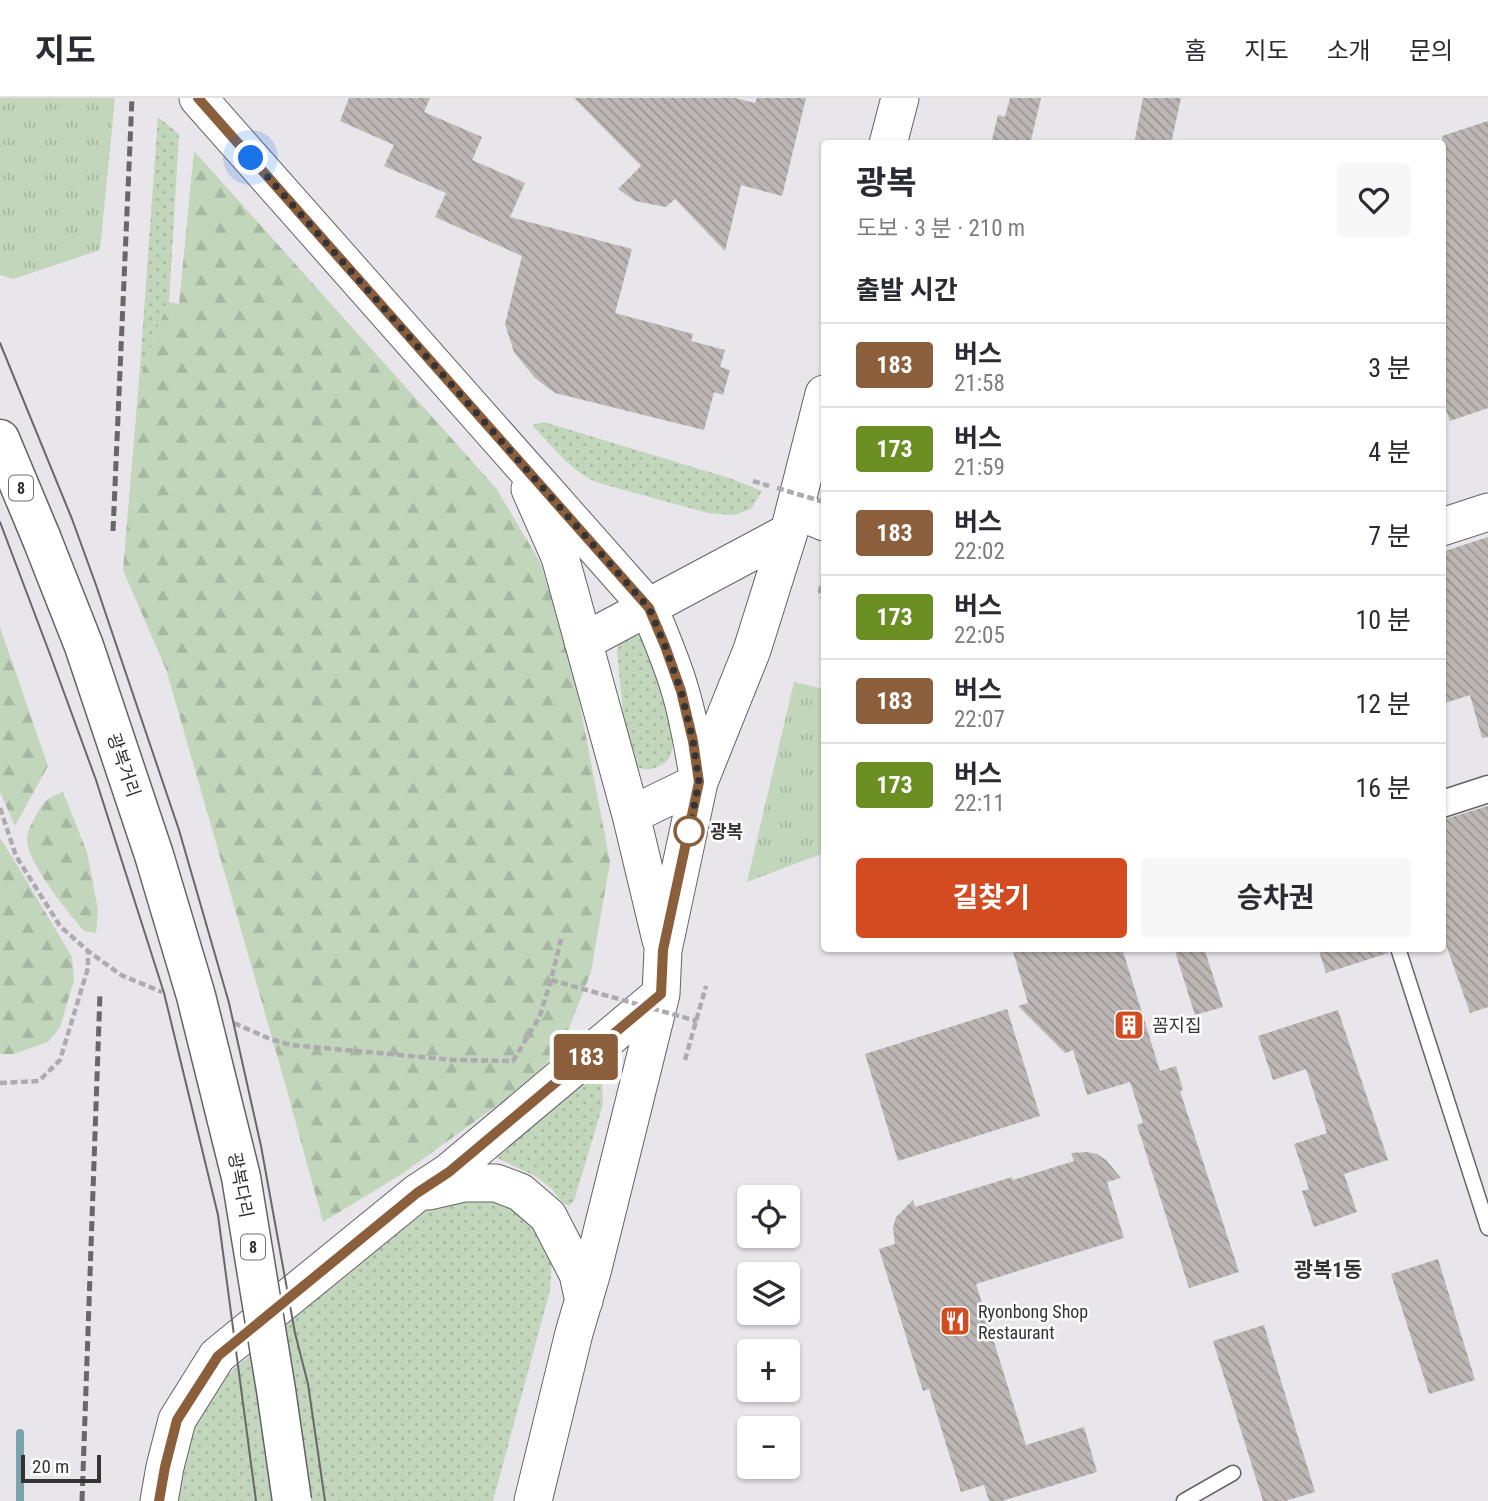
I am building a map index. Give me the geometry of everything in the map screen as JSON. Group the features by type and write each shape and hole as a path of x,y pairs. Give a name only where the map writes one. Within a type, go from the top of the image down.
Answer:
{"highway":[{"name":"광복거리","path":"0,439 84,646 141,816 183,996"},
{"name":"광복다리","path":"183,996 241,1177 292,1501"}],"main road":[{"path":"198,98 649,608 681,691 699,782"},
{"path":"889,140 900,98"},
{"path":"533,1501 661,994 663,950 699,782 752,650 802,511 821,410"},
{"path":"515,456 560,558 631,815 663,950"},
{"path":"583,642 649,608 802,511"},
{"path":"1446,526 1488,512"},
{"path":"631,815 699,782"},
{"path":"159,1501 177,1420 218,1356 417,1193 449,1172 661,994"},
{"path":"417,1193 464,1183 496,1183 520,1192 548,1216 578,1274 584,1301"}],"street":[{"path":"1446,803 1488,789"}],"lane":[{"path":"1399,952 1488,1228"},
{"path":"1184,1501 1233,1473"}],"path":[{"path":"753,481 802,511"},
{"path":"0,808 16,856 60,926 121,975 183,996"},
{"path":"233,1023 292,1045 454,1060 513,1061 538,1018 561,939"},
{"path":"0,1083 39,1082 60,1060 88,968 88,951"},
{"path":"551,980 697,1021"},
{"path":"685,1060 706,986"}],"green space":[{"path":"0,98 115,98 100,250 13,279 0,275"},
{"path":"158,117 179,134 169,302 139,381"},
{"path":"194,151 496,488 540,562 571,658 610,862 591,972 563,1044 535,1078 402,1174 323,1222 166,669 123,570 139,381 169,302 179,304"},
{"path":"544,422 729,478 762,491 751,509 734,515 708,513 599,483 571,466 532,425"},
{"path":"0,627 48,766 15,826 0,792"},
{"path":"633,634 643,638 664,696 672,729 670,757 663,764 650,769 634,766 627,753 617,650 622,639"},
{"path":"794,682 821,688 821,854 747,882"},
{"path":"63,792 87,852 98,910 96,933 84,931 68,912 40,873 28,847 28,832 41,807 46,801"},
{"path":"0,838 72,957 74,980 60,1027 48,1042 13,1054 0,1054"},
{"path":"595,1077 602,1083 603,1104 574,1201 569,1206 535,1176 493,1156 584,1080"},
{"path":"470,1192 522,1209 552,1254 550,1290 493,1501 169,1501 188,1431 217,1384 432,1200"}],"building":[{"path":"349,98 430,98 424,112 482,137 472,160 525,183 510,217 632,249 615,313 693,334 691,341 725,350 720,367 730,370 723,395 714,392 704,430 555,393 535,378 514,352 505,324 522,256 435,217 446,193 384,166 394,145 340,121"},
{"path":"574,98 735,98 755,103 757,98 806,98 782,196 741,185 725,251 675,199 666,207 635,201 618,189 641,166"},
{"path":"1010,98 1041,98 1031,140 992,140 998,115 1005,117"},
{"path":"1143,98 1181,98 1172,140 1135,140"},
{"path":"1488,121 1488,408 1450,421 1446,410 1446,140 1442,140 1442,136"},
{"path":"1488,537 1488,737 1482,738 1470,695 1446,703 1446,551"},
{"path":"1488,806 1488,1007 1470,1013 1446,944 1446,819"},
{"path":"1013,952 1123,952 1160,1071 1176,1066 1183,1090 1180,1091 1239,1272 1189,1288 1137,1125 1143,1123 1130,1082 1087,1095 1073,1050 1065,1053 1018,1006 1028,1003"},
{"path":"1175,952 1205,952 1223,1007 1195,1015"},
{"path":"1319,952 1388,952 1388,953 1326,973"},
{"path":"1007,1009 1040,1116 898,1161 865,1054"},
{"path":"1338,1010 1388,1160 1344,1174 1357,1212 1314,1227 1302,1191 1309,1189 1294,1144 1327,1133 1306,1069 1273,1080 1258,1036"},
{"path":"1071,1153 1097,1154 1106,1160 1121,1178 1107,1182 1124,1238 976,1284 1026,1445 1084,1427 1097,1472 1002,1501 989,1501 984,1485 961,1492 929,1389 923,1391 879,1249 895,1244 893,1228 896,1217 913,1200 915,1207 1012,1177 1013,1180 1074,1161"},
{"path":"1438,1259 1475,1380 1429,1394 1391,1274"},
{"path":"1264,1325 1315,1492 1285,1501 1263,1501 1213,1341"}],"waterway":[{"path":"20,1433 20,1501"}],"tram line":[{"path":"0,343 96,585 179,830 229,1003 261,1146 295,1333 308,1384 325,1501"},
{"path":"0,522 96,780 164,993 218,1215 256,1501"}],"railway":[{"path":"113,531 132,98"},
{"path":"82,1501 100,993"}],"bus line":[{"name":"183","path":"159,1501 177,1420 218,1356 417,1193 449,1172 661,994 663,950 699,782 681,691 649,608 198,98"}],"place":[{"name":"광복","path":"689,831"},
{"name":"꼼지집","path":"1129,1025"},
{"name":"Ryonbong Shop Restaurant","path":"955,1321"}],"district":[{"name":"광복1동","path":"1328,1270"}],"route":[{"path":"251,158 649,608 681,691 693,741 699,782 689,831"}]}
